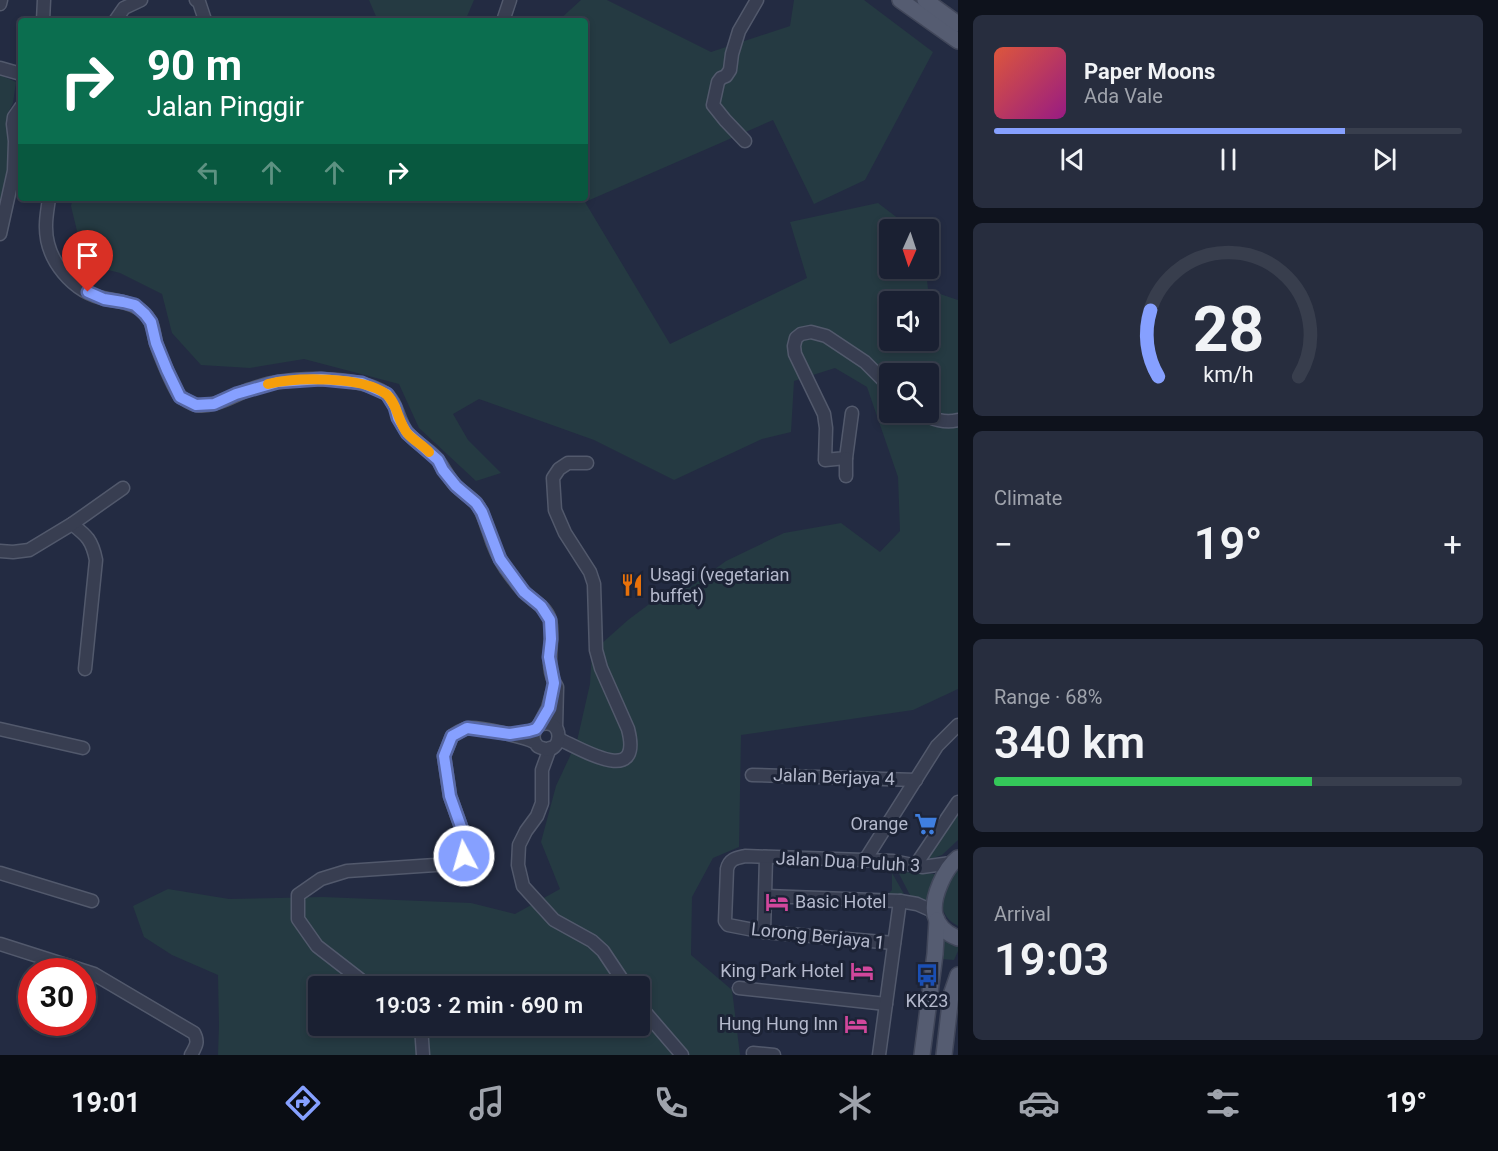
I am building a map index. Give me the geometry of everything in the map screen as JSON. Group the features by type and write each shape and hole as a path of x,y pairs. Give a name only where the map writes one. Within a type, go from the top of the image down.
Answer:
{"main road":[{"path":"900,0 958,41"},
{"path":"925,0 958,24"},
{"path":"922,1055 936,954 934,906 939,887 955,861"},
{"path":"936,916 944,930 958,938"},
{"path":"944,1055 951,995 958,975"}],"street":[{"path":"43,18 44,0"},
{"path":"117,18 124,8 141,0"},
{"path":"196,0 199,2 204,18"},
{"path":"504,18 510,0"},
{"path":"745,141 713,105 718,82 730,70 739,31 757,0"},
{"path":"0,68 18,73"},
{"path":"0,234 14,171 13,124 18,111"},
{"path":"49,201 47,236 53,257 61,271 72,283 88,292 104,299 135,305 145,314 151,322 160,352 180,397 196,405 214,404 236,394 278,382 321,379 362,383 387,394 407,433 438,460 456,486 476,503 482,512 500,559 524,592 546,611 550,620 549,657 554,683 557,687 555,739 542,770"},
{"path":"846,458 825,460 824,414 795,354 796,338 801,334 811,332 826,336 865,362 879,376"},
{"path":"846,476 852,413"},
{"path":"939,420 953,422 958,420"},
{"path":"510,734 548,723 555,739 609,761 619,762 626,758 630,751 631,740 628,729 601,668 596,650 594,584 590,572 565,533 555,510 553,478 559,469 568,463 587,463"},
{"path":"0,551 29,550 72,524 123,488"},
{"path":"72,524 89,538 96,560 85,669"},
{"path":"554,683 549,708 533,736 542,770 542,804 519,845 518,865 523,886 554,920 592,941 603,951 620,976"},
{"path":"865,860 937,746 958,725"},
{"path":"356,976 317,946 298,919 298,895 321,879 347,871 450,864 464,856 465,838 450,796 444,756 452,736 467,728 510,734 543,749 555,739"},
{"path":"0,729 83,748"},
{"name":"Jalan Berjaya 4","path":"752,775 916,780"},
{"path":"915,866 958,802"},
{"name":"Jalan Dua Puluh 3","path":"727,869 728,863 733,859 745,856 892,861 922,867 955,861"},
{"path":"764,932 766,857"},
{"name":"Lorong Berjaya 1","path":"727,869 725,921 728,925 764,932 894,943"},
{"path":"0,873 92,901"},
{"path":"766,896 900,901 917,904 936,916"},
{"path":"879,1055 900,901"},
{"path":"0,944 94,974 194,1033 197,1045 191,1055"},
{"path":"739,988 886,1004"},
{"path":"650,1018 682,1055"},
{"path":"422,1036 423,1055"},
{"path":"753,1053 774,1055"}],"shaded area":[{"path":"369,0 474,0 466,18 377,18"},
{"path":"581,0 607,0 711,52 790,26 794,0 864,0 933,52 865,180 814,204 773,120 588,201 588,18 561,18"},
{"path":"0,75 16,82 13,103 6,125 10,139 8,174 0,205"},
{"path":"72,201 587,201 585,202 670,344 807,278 790,222 878,203 899,219 879,219 879,279 927,279 928,290 931,291 879,291 879,351 939,351 939,294 958,300 958,689 913,710 741,735 739,847 713,858 692,897 691,955 732,990 740,1055 218,1055 218,975 172,955 144,937 133,906 168,889 229,899 323,897 471,903 515,914 560,889 541,842 556,786 577,741 590,684 592,652 628,620 672,587 689,588 726,561 784,533 841,523 880,552 900,531 898,477 879,423 939,423 939,363 879,363 879,422 867,387 835,368 794,381 791,432 762,439 674,480 594,440 479,399 453,414 468,440 501,473 476,481 419,428 399,384 304,359 250,368 201,365 172,333 162,294 120,273 85,264 71,206"},
{"path":"958,810 958,840 942,855 927,860 927,859"},
{"path":"958,865 958,926 944,913 943,898"},
{"path":"897,870 936,874 930,887 927,904 910,895"},
{"path":"892,873 904,894 888,894 892,890"},
{"path":"943,935 958,941 958,951 954,960 941,959"}],"slow traffic":[{"path":"268,384 321,379 362,383 387,394 407,433 429,452"}],"place":[{"name":"Usagi (vegetarian buffet)","path":"632,585"},
{"name":"Orange","path":"926,824"},
{"name":"Basic Hotel","path":"777,902"},
{"name":"King Park Hotel","path":"862,971"},
{"name":"KK23","path":"927,975"},
{"name":"Hung Hung Inn","path":"856,1024"}],"route":[{"path":"88,292 104,299 135,305 145,314 151,322 156,343 180,397 196,405 214,404 236,394 278,382 321,379 362,383 387,394 407,433 438,460 456,486 476,503 482,512 500,559 524,592 546,611 550,620 549,657 554,683 549,708 536,729 510,734 467,728 452,736 444,756 450,796 465,838 464,856"}]}
